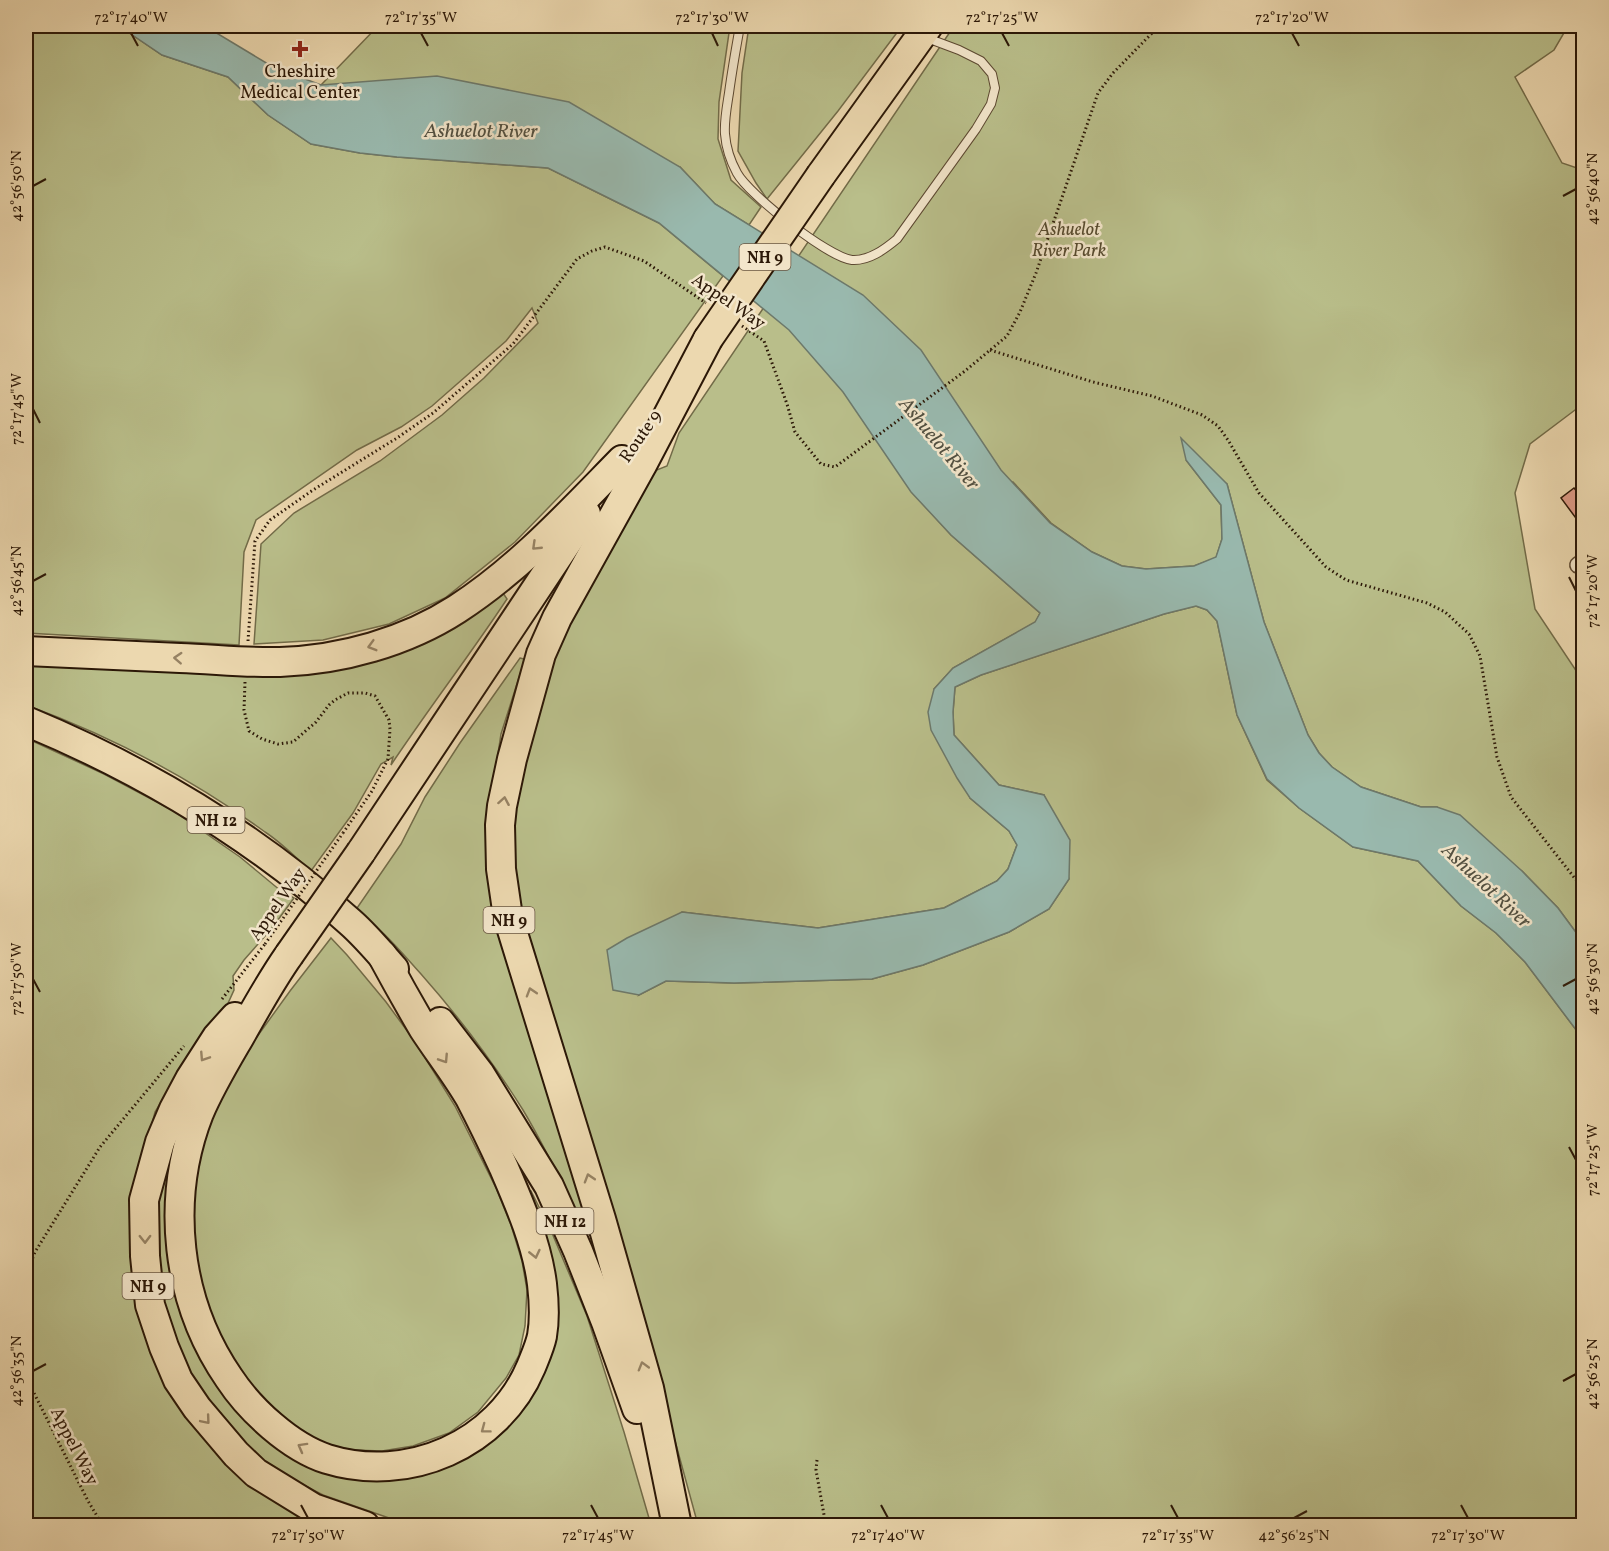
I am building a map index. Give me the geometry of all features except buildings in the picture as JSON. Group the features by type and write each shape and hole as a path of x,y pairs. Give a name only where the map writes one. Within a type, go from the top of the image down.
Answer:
{"highway":[{"name":"Route 9","path":"352,842 924,30"},
{"name":"NH 9","path":"676,1526 649,1388 601,1219 508,917 501,868 501,825 502,806 512,759 541,654 557,618 642,465 708,339"},
{"path":"26,651 279,662 325,658 372,647 414,632 456,610 491,585 530,552 622,460"},
{"name":"NH 12","path":"26,721 143,777 233,830 276,861 352,923 434,1013 480,1074 549,1186 606,1322 676,1526"},
{"name":"NH 9","path":"352,842 277,950 270,982 244,1006 218,1037 174,1108 160,1142 144,1200 145,1256 150,1305 164,1347 178,1380 197,1408 236,1454 256,1473 314,1508 365,1526"},
{"path":"270,982 215,1080 200,1112 186,1152 178,1228 188,1291 201,1328 221,1367 235,1388 273,1427 300,1446 326,1459 370,1468 400,1466 425,1460 473,1438 494,1422 513,1401 524,1384 542,1339 544,1311 542,1282 522,1210 490,1137 469,1096 422,1026 382,955"}],"lane":[{"path":"740,26 725,134 729,155 737,174 761,199 797,228 834,254 852,260 864,259 882,251 897,239 976,129 991,104 995,88 992,74 981,61 924,30"}],"path":[{"name":"Appel Way","path":"734,321 764,341 795,432 821,464 835,467 965,371 1007,336 1036,273 1098,93 1159,26"},
{"name":"Appel Way","path":"248,642 255,541 270,520 433,413 513,344 577,259 591,251 605,248 644,261 714,308"},
{"path":"990,350 1093,382 1152,396 1202,415 1218,426 1259,493 1326,567 1346,580 1427,603 1445,612 1468,634 1480,656 1497,757 1511,796 1584,890"},
{"name":"Appel Way","path":"216,1007 277,950 352,842 372,791 388,759 389,720 375,696 365,693 348,693 329,705 316,722 293,742 278,744 262,739 249,731 244,710 245,680"},
{"path":"26,1275 35,1252 100,1147 187,1042"},
{"name":"Appel Way","path":"26,1377 88,1501 104,1526"},
{"path":"817,1460 816,1470 826,1526"}],"green space":[{"path":"26,26 123,26 128,32 162,55 228,77 268,115 311,144 397,157 548,168 659,223 723,276 583,472 515,542 445,598 389,624 323,640 254,644 261,544 294,513 380,461 442,415 484,378 538,323 532,308 506,341 432,406 401,427 357,450 256,520 244,552 239,645 26,633"},
{"path":"378,26 730,26 719,102 718,139 731,180 761,207 749,225 715,204 680,167 321,85"},
{"path":"749,26 902,26 838,111 767,199 738,151 742,73"},
{"name":"Ashuelot River Park","path":"954,26 1568,26 1554,50 1515,77 1562,163 1583,170 1583,404 1530,444 1515,493 1535,609 1583,681 1583,942 1558,908 1522,871 1437,807 1421,807 1361,787 1332,767 1319,753 1308,735 1264,622 1227,484 1186,460 1221,505 1222,539 1216,558 1194,566 1146,569 1122,566 1092,552 1051,523 1013,482 912,492 951,535 1040,613 1036,622 953,668 934,689 970,798 1009,831 1017,845 1008,869 997,881 944,908 818,928 682,912 639,995 666,981 734,983 872,979 923,965 1009,932 1049,909 1069,879 1044,795 999,785 954,735 955,687 981,675 1164,614 1196,606 1207,610 1217,621 1237,715 1267,780 1299,808 1353,847 1418,861 1461,906 1496,933 1525,962 1583,1039 1583,1525 698,1525 612,1210 512,886 509,817 554,645 649,473 667,466 679,433"},
{"path":"503,593 507,599 493,620 391,765 393,757 381,764 353,813 311,871 271,836 180,777 89,730 26,705 26,655 278,668"},
{"path":"520,658 524,659 523,665 501,734 491,799 589,1226 580,1220 531,1123 475,1040 398,949 373,924 355,911 401,844 425,797 460,743"},
{"path":"26,738 104,774 172,810 240,857 281,891 294,898 233,976 234,990 224,1012 173,1082 155,1112 133,1197 133,1236 197,1423 343,1525 26,1526"},
{"path":"331,938 386,1002 416,1043 455,1106 496,1188 511,1225 522,1261 527,1290 525,1326 519,1355 506,1378 478,1412 449,1433 413,1446 382,1451 353,1450 323,1444 287,1423 244,1381 207,1314 189,1214 204,1131 233,1070"},
{"path":"221,1056 180,1154 194,1328 325,1464 462,1449 540,1356 522,1196 531,1191 552,1233 587,1316 651,1525 409,1525 323,1495 282,1474 259,1457 229,1427 201,1393 178,1353 157,1289 158,1174"}],"water":[{"name":"Ashuelot River","path":"123,26 205,26 273,67 321,85 437,76 569,102 680,167 715,204 863,295 921,350 1001,470 1050,523 1092,552 1122,566 1146,569 1194,566 1216,557 1222,539 1221,505 1186,460 1181,438 1227,484 1264,622 1308,735 1319,753 1332,767 1361,787 1421,807 1437,807 1460,815 1522,871 1558,908 1583,942 1583,1039 1525,962 1496,933 1461,906 1418,861 1353,847 1299,808 1267,779 1237,715 1217,621 1207,610 1196,606 1164,614 981,675 955,687 954,735 999,785 1044,795 1070,840 1069,879 1049,909 1009,932 923,965 872,979 734,983 666,981 639,995 613,990 607,950 682,912 818,928 944,908 997,881 1008,869 1017,845 1009,831 970,798 931,730 928,712 934,689 953,668 1035,622 1040,613 951,535 911,492 843,392 789,330 659,223 548,168 397,157 311,144 268,115 228,77 162,55 128,32"}],"place":[{"name":"Cheshire Medical Center","path":"300,49"}]}
